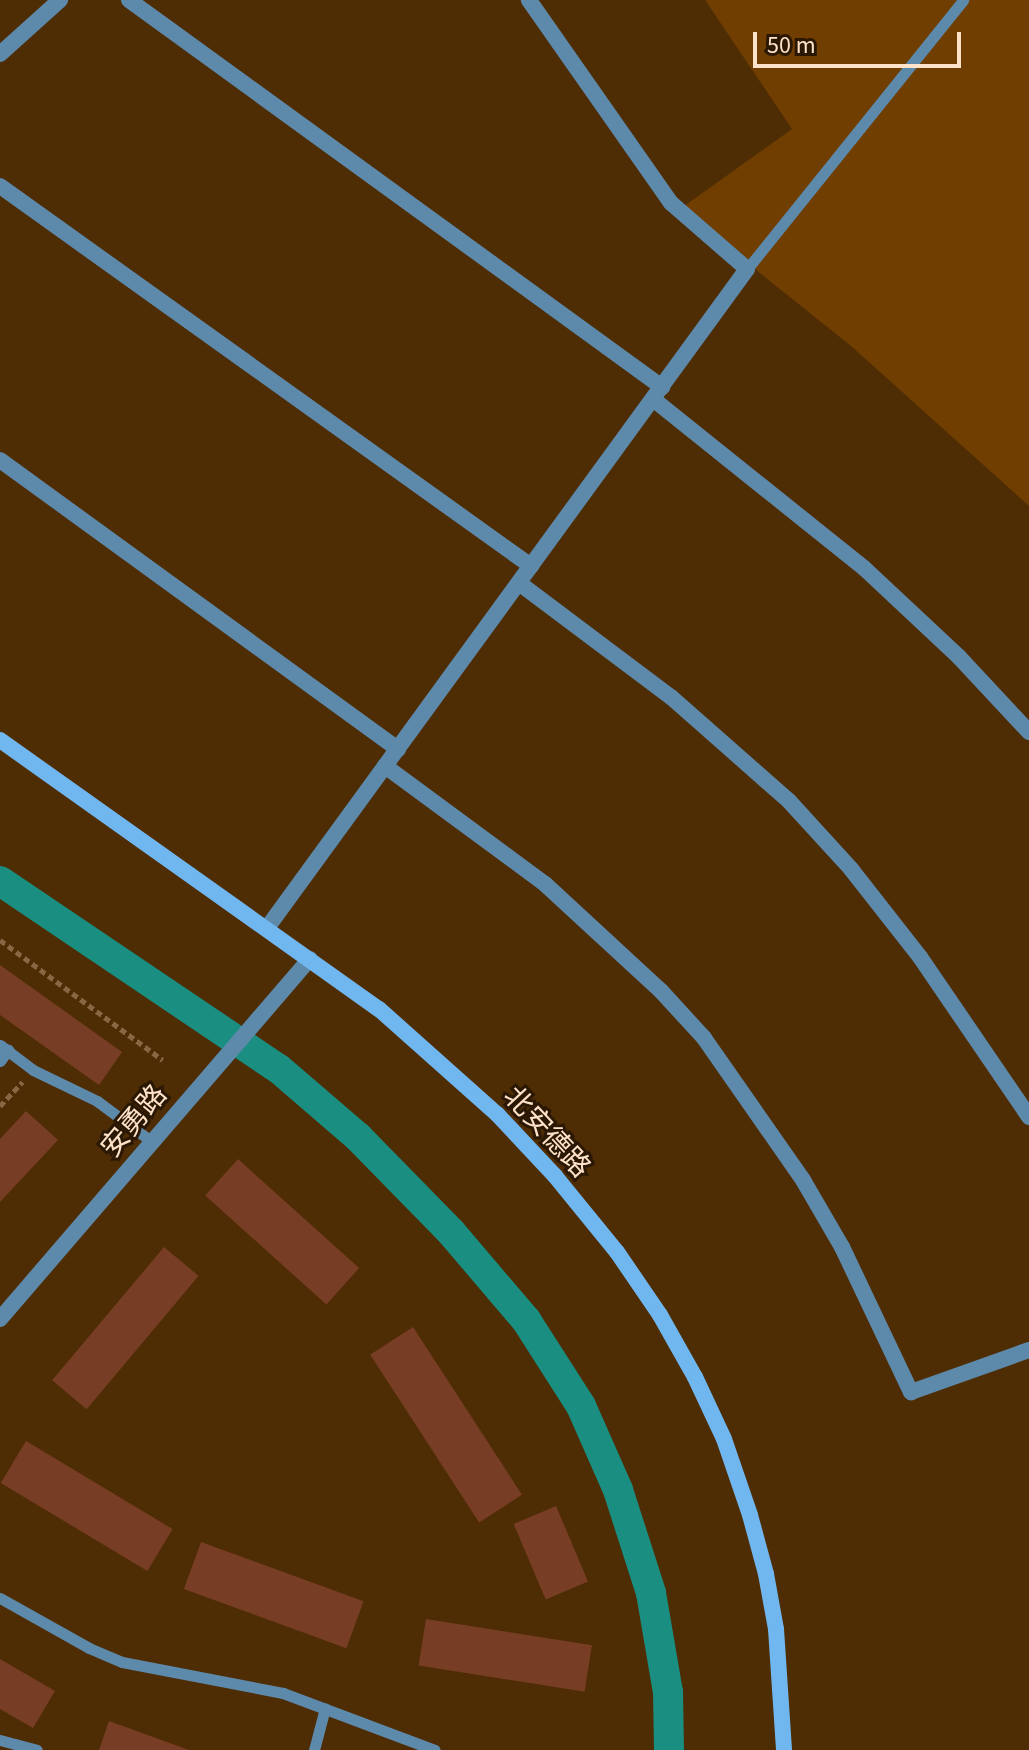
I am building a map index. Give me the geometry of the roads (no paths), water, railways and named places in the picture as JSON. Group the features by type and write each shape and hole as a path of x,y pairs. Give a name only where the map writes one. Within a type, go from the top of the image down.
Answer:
{"street":[{"path":"0,54 60,0"},
{"path":"129,0 657,393 864,568 959,657 1029,732"},
{"path":"267,928 747,269 671,203 529,0"},
{"path":"0,186 531,566"},
{"path":"0,460 398,749"},
{"path":"519,583 671,697 789,801 851,869 920,957 1029,1117"},
{"name":"北安德路","path":"0,740 400,1026 497,1114 564,1187 617,1252 660,1315 724,1439 750,1515 766,1574 776,1629 784,1750"},
{"path":"385,766 545,884 661,991 704,1038 753,1105 827,1220 879,1320 911,1392 1029,1350"},
{"name":"安勇路","path":"0,1319 214,1066 310,959"}],"lane":[{"path":"747,269 963,0"},
{"path":"0,1061 4,1048 33,1070 97,1101 151,1141"},
{"path":"0,1598 89,1648 122,1662 283,1693 435,1750"},
{"path":"314,1750 325,1708"},
{"path":"0,1740 37,1750"}],"waterway":[{"path":"0,881 279,1069 358,1137 451,1232 526,1320 581,1406 618,1490 651,1593 668,1692 669,1750"}]}
